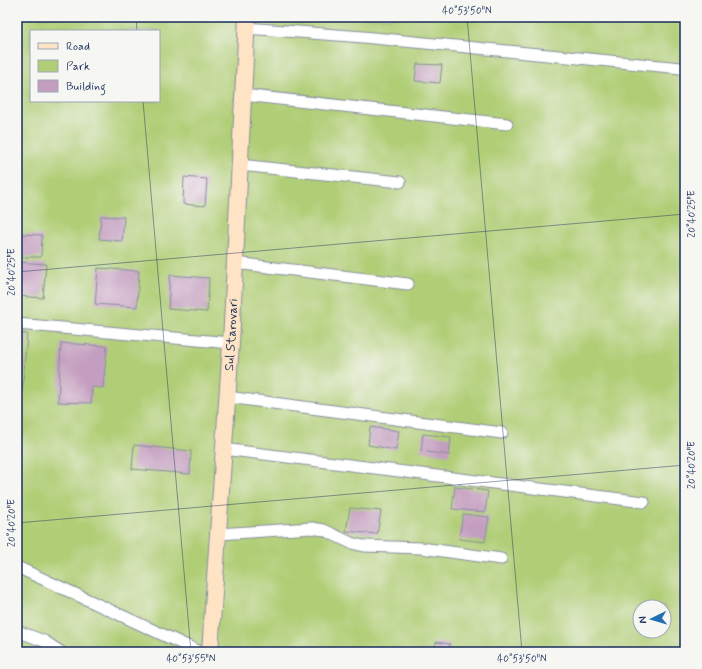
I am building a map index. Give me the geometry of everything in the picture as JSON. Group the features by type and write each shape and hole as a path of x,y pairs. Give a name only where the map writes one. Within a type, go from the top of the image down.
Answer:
{"main road":[{"name":"Sul Starovari","path":"210,652 231,343 246,22"}],"street":[{"path":"246,22 370,38 681,68 685,70"},
{"path":"243,95 507,124"},
{"path":"239,165 400,182"},
{"path":"234,263 408,284"},
{"path":"17,324 231,343"},
{"path":"227,398 502,432"},
{"path":"223,449 644,502"},
{"path":"218,534 312,528 324,530 351,543 364,546 421,548 502,559"},
{"path":"17,567 200,652"},
{"path":"17,631 44,641 61,652"}],"green space":[{"path":"17,17 685,17 685,652 17,652"}],"building":[{"path":"417,64 442,65 440,83 415,81"},
{"path":"184,177 207,179 205,206 183,204"},
{"path":"101,216 124,217 122,241 99,239"},
{"path":"17,234 42,235 41,257 17,257"},
{"path":"17,262 46,264 43,298 17,296"},
{"path":"98,268 139,271 137,307 95,304"},
{"path":"170,275 209,278 207,312 168,309"},
{"path":"17,333 27,334 18,443 17,443"},
{"path":"61,343 107,346 103,388 92,387 91,403 58,402"},
{"path":"370,427 399,431 396,450 368,445"},
{"path":"423,434 451,437 449,455 421,451"},
{"path":"134,445 191,451 190,474 132,469"},
{"path":"455,487 488,491 485,512 452,509"},
{"path":"350,508 381,511 377,534 346,531"},
{"path":"463,514 489,517 485,542 459,539"},
{"path":"436,642 450,644 449,652 434,652"}]}
